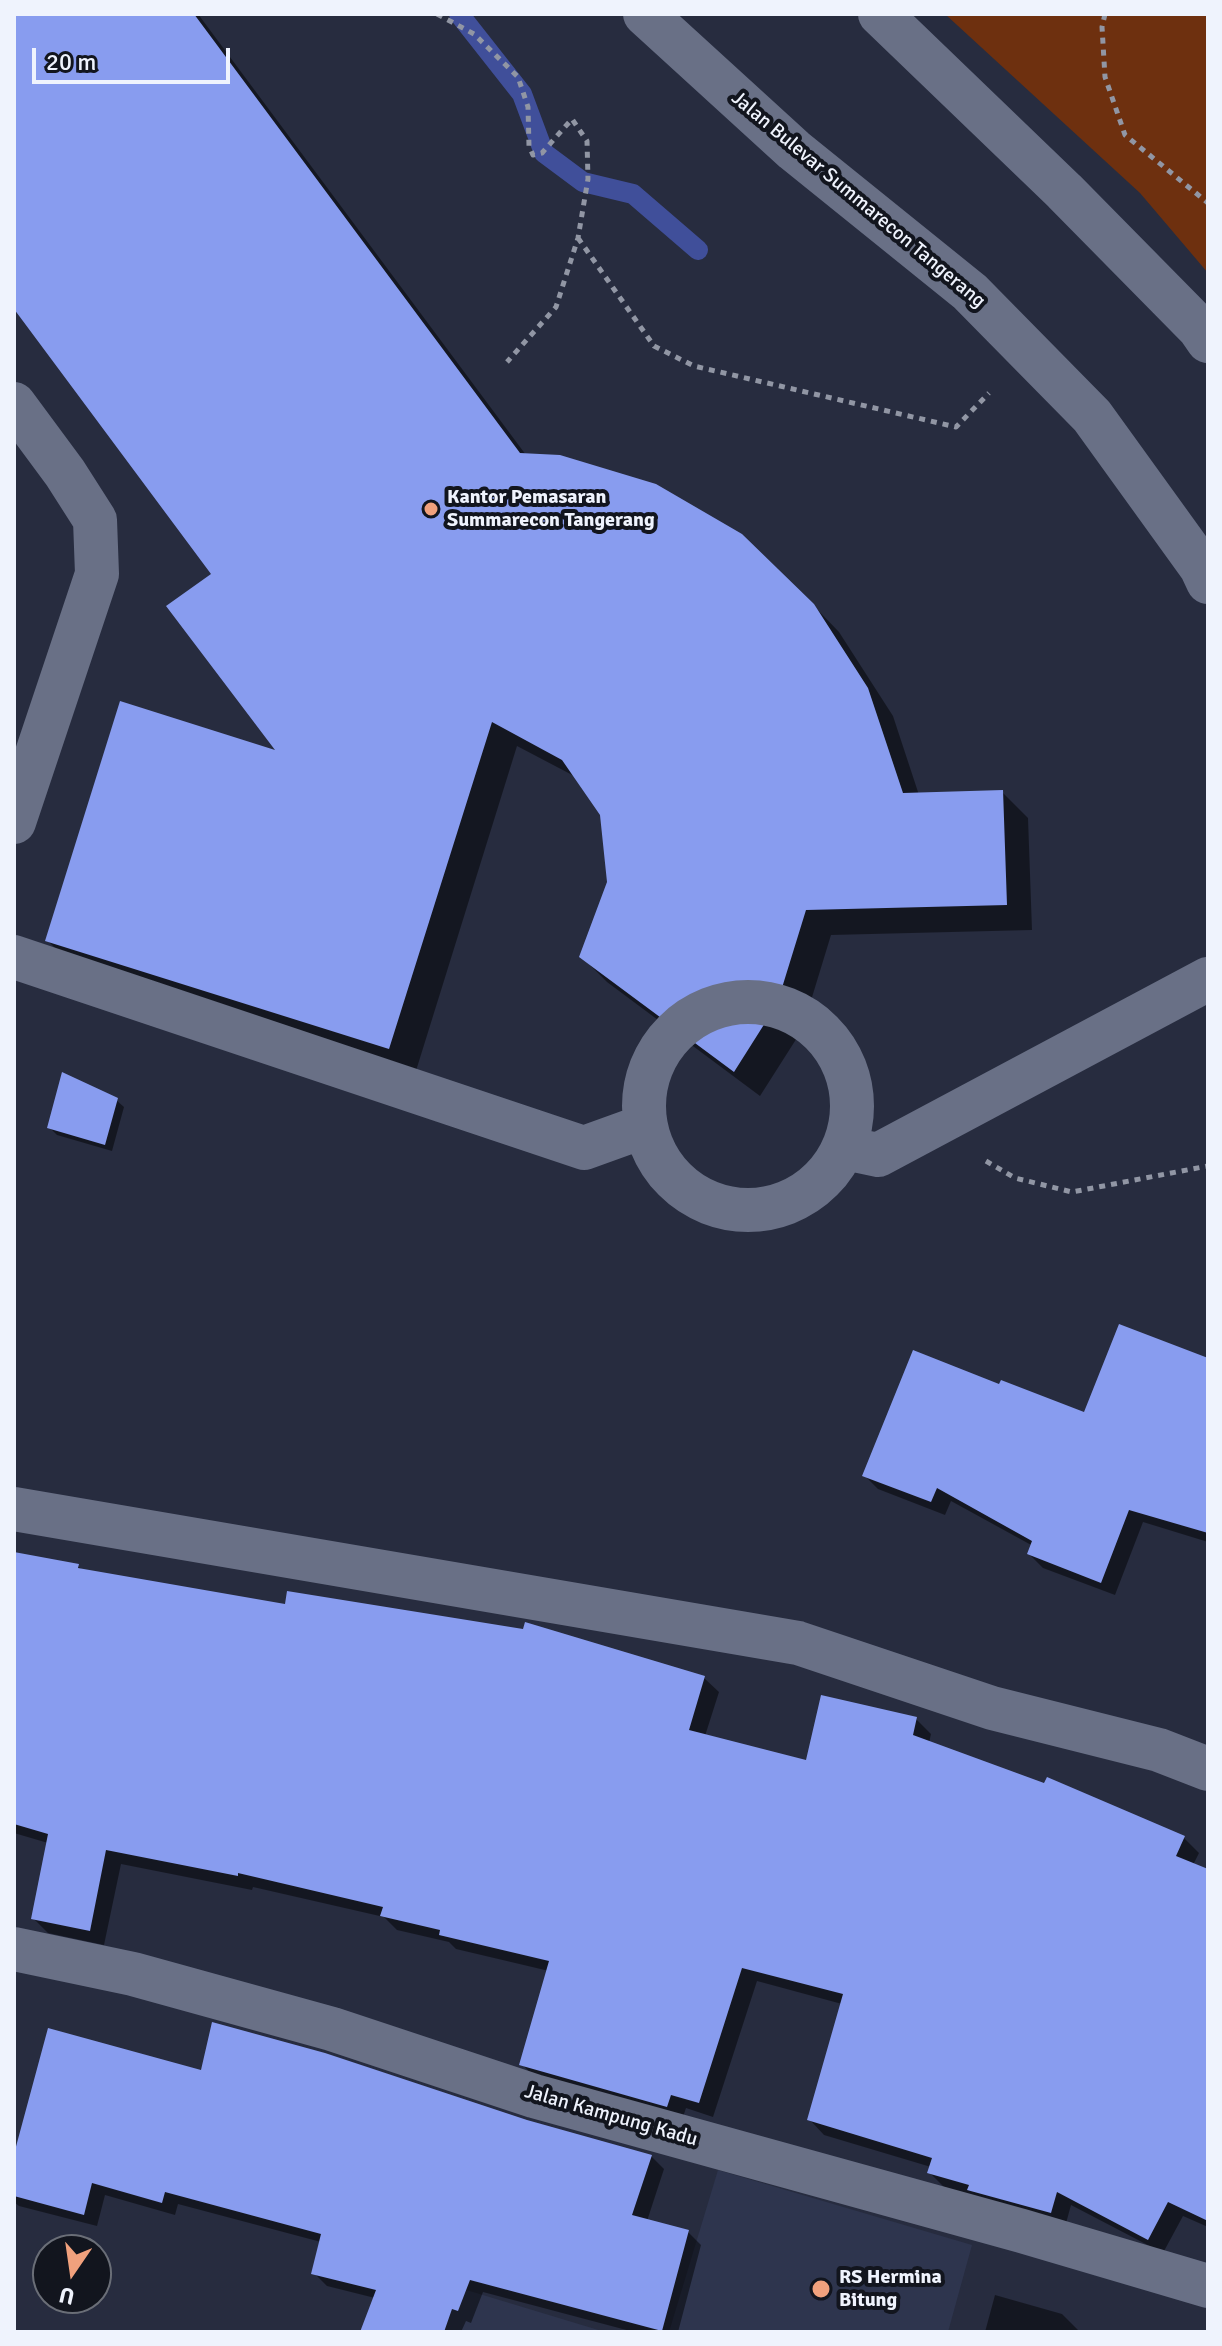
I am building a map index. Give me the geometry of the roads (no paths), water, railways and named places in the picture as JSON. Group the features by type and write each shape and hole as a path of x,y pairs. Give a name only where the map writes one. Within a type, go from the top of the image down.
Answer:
{"street":[{"name":"Jalan Bulevar Summarecon Tangerang","path":"645,14 794,150 970,292 1092,416 1201,567 1208,582"},
{"path":"880,14 1064,191 1199,328 1208,341"},
{"path":"14,404 95,520 97,574 14,822"},
{"path":"14,957 584,1148 645,1126"},
{"path":"845,1148 878,1155 1208,979"},
{"path":"759,1001 805,1017 840,1053 854,1100 845,1148 819,1183 781,1205 737,1210 695,1197 663,1167 645,1126 646,1077 669,1035 710,1007 759,1001"},
{"path":"14,1509 798,1643 992,1708 1159,1750 1208,1769"},
{"name":"Jalan Kampung Kadu","path":"14,1949 133,1974 317,2024 534,2096 980,2219 1208,2286"}],"waterway":[{"path":"459,14 522,94 544,153 583,182 633,194 698,250"}],"place":[{"name":"Kantor Pemasaran Summarecon Tangerang","path":"431,509"},
{"name":"RS Hermina Bitung","path":"821,2289"}]}
